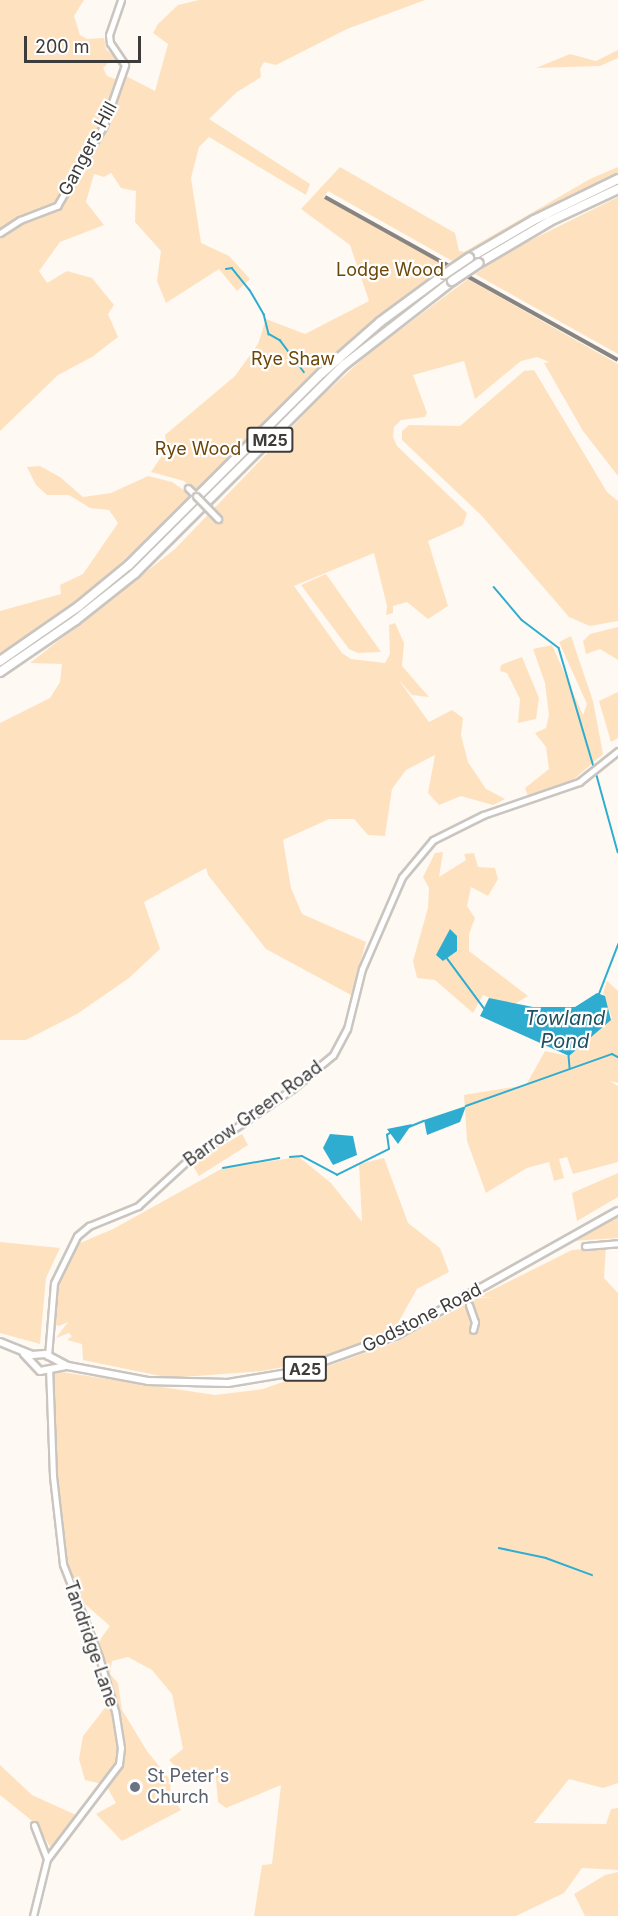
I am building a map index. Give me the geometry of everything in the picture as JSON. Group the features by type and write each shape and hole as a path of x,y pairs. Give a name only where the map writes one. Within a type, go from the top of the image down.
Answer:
{"highway":[{"name":"M25","path":"0,661 80,606 129,565 330,366 445,274 543,215 618,179"},
{"name":"M25","path":"0,672 68,626 135,573 344,365 452,281 479,263 550,221 618,189"}],"main road":[{"name":"Godstone Road","path":"45,1356 68,1366 121,1378 204,1384 294,1372 397,1335 618,1211"},
{"name":"A25","path":"0,1342 16,1349 45,1356"},
{"name":"A25","path":"16,1349 35,1365"},
{"path":"42,1371 35,1365 45,1356 50,1368"},
{"name":"Godstone Road","path":"42,1371 68,1366"}],"street":[{"name":"Gangers Hill","path":"0,233 57,206 104,126 125,66 110,44 109,35 121,0"},
{"path":"188,488 218,519"},
{"name":"Barrow Green Road","path":"45,1356 54,1283 77,1236 89,1226 138,1206 187,1161 292,1089 333,1055 347,1029 362,969 402,877 434,840 483,815 579,782 618,751"},
{"path":"585,1246 618,1243"},
{"path":"469,1305 475,1322 473,1330"},
{"name":"Tandridge Lane","path":"33,1916 47,1859 119,1764 121,1748 115,1711 99,1657 63,1564 53,1476 50,1368"},
{"path":"42,1371 49,1382"},
{"path":"34,1825 45,1848 47,1859"},
{"path":"45,1848 54,1849"}],"green space":[{"path":"0,0 84,0 74,16 80,35 87,39 104,38 106,49 121,63 108,63 103,68 107,76 120,81 103,125 54,205 28,214 0,230"},
{"path":"199,0 425,0 347,29 276,65 264,62 260,69 261,77 237,92 209,119 310,184 306,195 209,137 199,147 191,178 201,243 229,256 250,279 237,291 219,269 166,303 157,281 161,251 135,222 136,191 121,188 111,173 104,177 94,174 86,202 104,225 60,242 39,271 47,283 67,271 92,278 114,305 108,314 118,337 92,357 58,375 0,431 0,236 12,226 59,207 108,124 124,75 155,91 168,44 153,33 158,24 178,5"},
{"path":"618,50 618,58 600,66 536,68 570,54 596,61"},
{"path":"340,167 455,233 459,251 464,252 590,179 618,167 618,174 541,210 454,262 328,191 324,197 447,267 388,310 319,369 197,494 184,481 151,472 167,448 165,435 235,376 258,344 266,319 305,334 369,301 350,245 301,209"},
{"path":"618,197 618,354 475,274 519,246"},
{"path":"468,279 618,364 618,476 583,431 544,363 549,362 537,357 521,361 475,399 464,361 413,375 427,413 425,417 401,420 394,427 393,437 397,446 467,513 463,525 428,541 448,606 428,619 407,602 393,606 393,613 386,615 387,606 374,553 294,586 342,653 351,659 385,663 390,654 389,625 395,623 404,643 402,666 429,697 412,695 398,679 429,722 452,710 463,718 461,735 468,762 486,789 505,799 493,805 461,796 439,805 428,793 435,755 406,770 392,789 385,836 368,835 354,819 329,819 283,840 291,888 302,914 366,942 351,995 266,949 208,875 206,868 144,902 160,949 129,978 77,1014 26,1040 0,1040 0,723 50,698 60,682 62,664 30,663 175,549 321,397 368,354"},
{"path":"534,370 607,492 618,501 618,621 590,626 569,617 481,515 402,440 402,431 409,425 460,426 524,371"},
{"path":"40,466 60,477 83,497 111,493 148,476 172,482 194,497 82,598 0,654 0,611 61,594 60,585 83,574 118,523 109,510 90,508 69,495 47,495 36,485 27,467"},
{"path":"326,574 381,652 358,653 349,649 301,585"},
{"path":"618,627 618,660 600,649 586,654 583,641 590,634"},
{"path":"571,636 593,701 603,754 573,780 528,796 525,788 549,769 546,747 535,733 546,728 549,715 545,683 533,649 552,645 583,715 587,704 559,642"},
{"path":"522,657 539,698 536,719 518,723 520,699 507,673 500,671 501,665"},
{"path":"618,692 618,738 611,742 599,701"},
{"path":"443,852 439,877 466,860 464,854 474,853 478,867 495,868 498,879 488,896 471,887 467,906 475,918 469,934 469,951 528,996 510,1007 483,995 473,1013 435,980 417,978 413,961 428,908 429,888 423,877 435,853"},
{"path":"607,981 618,991 618,1083 610,1081 618,1086 618,1162 573,1174 567,1157 559,1159 564,1178 554,1181 549,1162 527,1168 486,1193 467,1141 464,1095 526,1085 545,1051 569,1056 612,1018 603,993"},
{"path":"242,1134 248,1145 199,1176 191,1163"},
{"path":"299,1157 331,1183 362,1222 359,1164 384,1158 408,1223 440,1248 449,1272 417,1289 394,1330 353,1349 299,1364 262,1371 170,1378 83,1360 82,1344 67,1340 72,1336 69,1333 56,1338 68,1322 59,1326 52,1324 58,1281 80,1243 113,1229 223,1168"},
{"path":"618,1173 618,1197 577,1221 572,1193"},
{"path":"615,1216 618,1216 618,1238 573,1241"},
{"path":"0,1242 60,1248 46,1278 40,1344 0,1333"},
{"path":"606,1247 604,1278 618,1293 618,1783 603,1788 569,1779 534,1823 606,1824 611,1809 618,1808 618,1870 582,1868 564,1893 516,1916 254,1916 262,1865 272,1864 281,1785 226,1808 218,1802 215,1768 186,1777 169,1760 183,1749 172,1694 152,1670 128,1657 112,1661 110,1674 118,1683 122,1710 147,1751 171,1781 170,1792 181,1810 122,1841 96,1814 116,1803 106,1785 85,1780 79,1759 83,1736 108,1704 93,1649 110,1626 78,1598 66,1565 56,1478 51,1379 55,1371 215,1395 263,1389 396,1342 477,1298 494,1298 478,1297 572,1250"},
{"path":"0,1765 32,1795 76,1815 51,1848 36,1824 0,1795"},
{"path":"618,1872 618,1916 585,1916 574,1894 605,1875"}],"water":[{"path":"450,929 457,936 457,951 443,961 436,955"},
{"name":"Towland Pond","path":"597,993 605,996 611,1020 569,1056 480,1016 489,998 533,1007 575,1007"},
{"path":"466,1106 460,1122 427,1135 424,1120"},
{"path":"412,1124 398,1144 387,1129"},
{"path":"330,1134 353,1136 357,1155 333,1165 323,1148"}],"waterway":[{"path":"226,269 232,268 250,290 264,314 269,334 280,340 304,372"},
{"path":"494,587 522,620 559,648 594,767"},
{"path":"596,772 618,852"},
{"path":"599,994 618,945"},
{"path":"447,958 484,1008"},
{"path":"466,1106 612,1054 618,1057"},
{"path":"569,1056 570,1068"},
{"path":"409,1127 424,1121"},
{"path":"290,1157 302,1156 337,1175 389,1149 387,1135 390,1133"},
{"path":"223,1168 279,1158"},
{"path":"499,1548 546,1558 592,1575"}],"railway":[{"path":"325,197 618,360"}],"place":[{"name":"St Peter's Church","path":"135,1787"}],"park label":[{"name":"Lodge Wood","path":"390,270"},
{"name":"Rye Shaw","path":"293,359"},
{"name":"Rye Wood","path":"198,449"}]}
